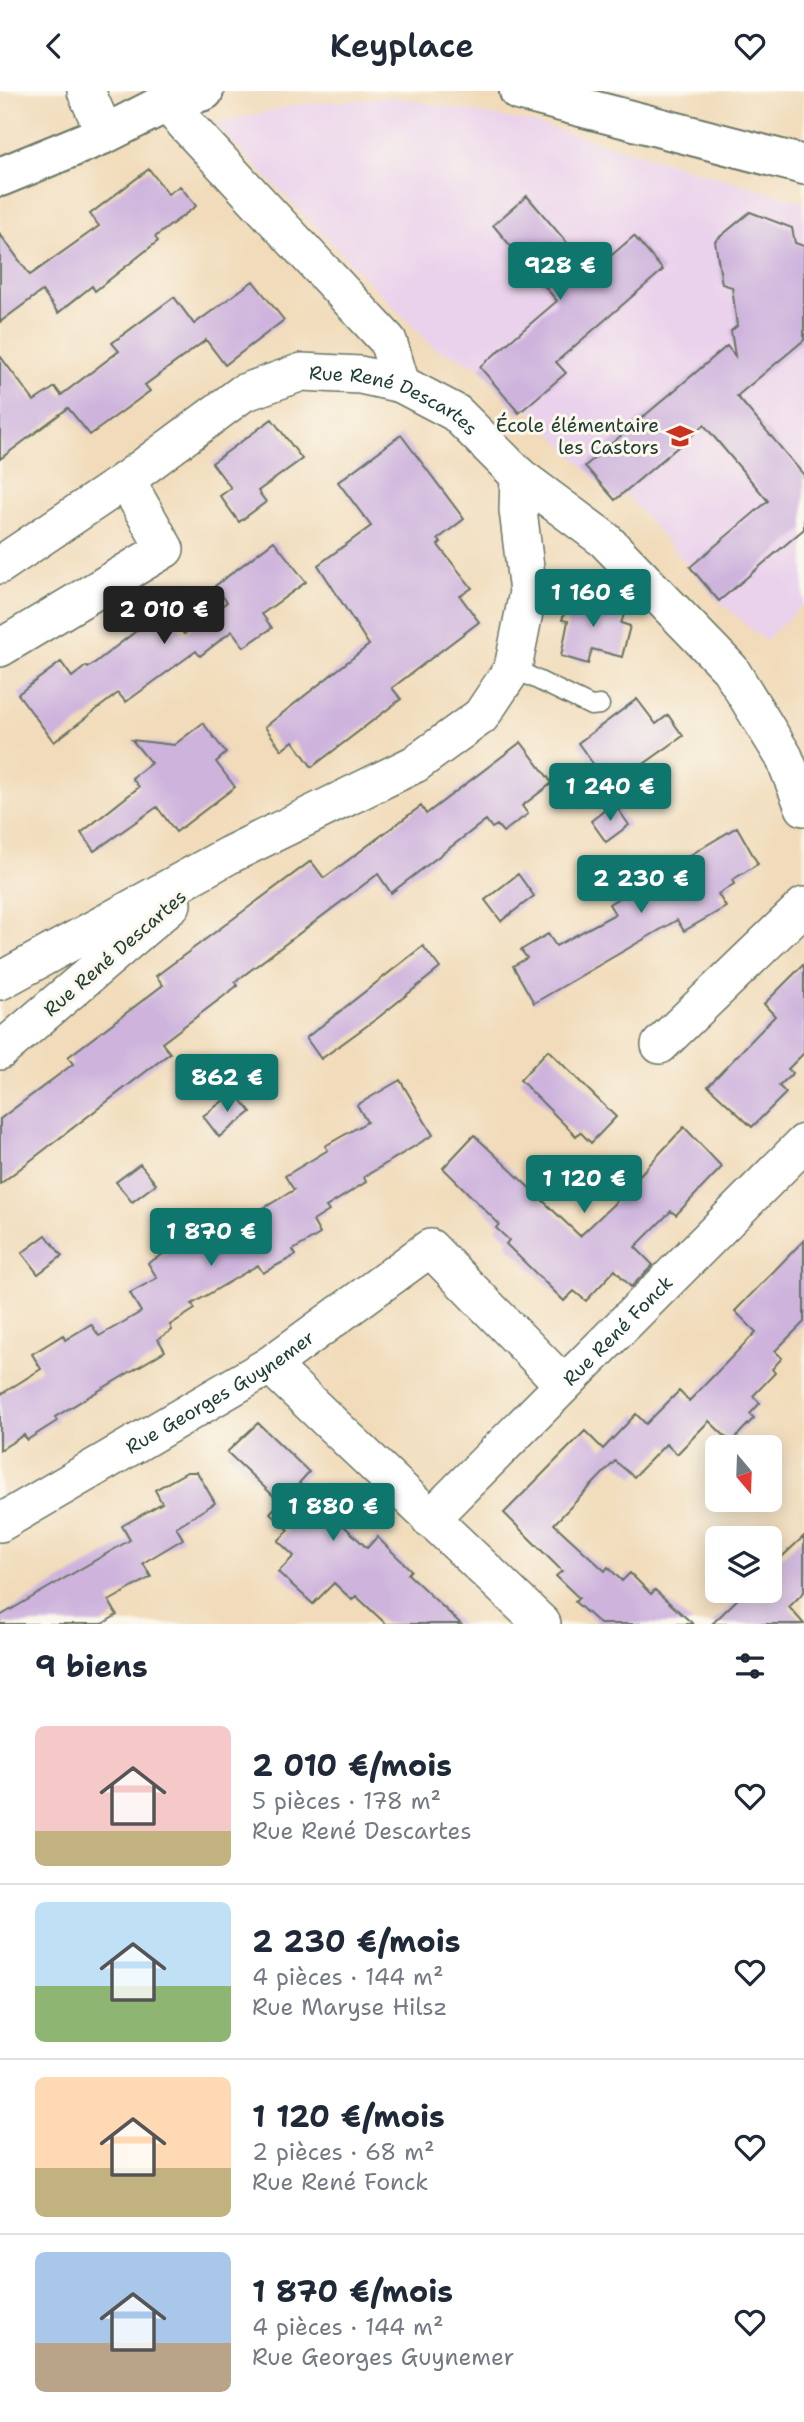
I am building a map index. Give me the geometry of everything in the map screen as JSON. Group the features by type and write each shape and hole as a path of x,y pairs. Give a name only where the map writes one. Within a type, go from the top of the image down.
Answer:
{"street":[{"path":"86,91 105,134"},
{"path":"0,177 105,134 166,103 204,91"},
{"path":"519,91 804,165"},
{"path":"166,103 388,341 401,384"},
{"name":"Rue René Descartes","path":"0,565 125,480 243,393 302,372 360,375 401,384 456,413 519,476 519,510 528,592 513,668 481,716 415,764 229,855 0,981"},
{"path":"519,476 605,540 730,669 784,757 804,807"},
{"path":"0,648 165,549 125,480"},
{"name":"Rue René Descartes","path":"0,1051 229,855"},
{"path":"660,1045 804,906"},
{"name":"Rue René Fonck","path":"430,1519 804,1143"},
{"name":"Rue Georges Guynemer","path":"0,1524 270,1365 430,1248 563,1384"},
{"path":"270,1365 542,1624"}],"lane":[{"path":"513,668 591,706 600,705"}],"shaded area":[{"path":"393,97 533,123 804,202 804,603 765,641 719,601 624,493 615,500 527,407 519,413 480,367 433,347 215,124 297,105"}],"building":[{"path":"149,169 168,194 180,186 196,206 155,237 158,241 95,291 92,286 58,313 42,291 0,322 0,234 30,275 99,226 90,214"},
{"path":"527,196 592,272 634,236 663,270 556,362 566,373 519,413 480,367 557,301 493,225"},
{"path":"750,212 792,228 795,243 804,246 804,340 737,396 804,475 804,529 719,601 690,567 768,501 704,425 615,500 585,466 727,346 735,356 731,331 737,326 732,287 722,284 715,241"},
{"path":"253,281 284,320 225,365 206,340 145,385 150,391 90,435 68,408 0,459 0,356 34,401 55,387 61,395 119,351 112,343 174,297 194,324"},
{"path":"272,419 302,459 258,491 266,502 239,522 220,496 231,488 212,463"},
{"path":"401,435 464,519 438,539 441,542 438,545 472,588 460,596 479,622 392,688 401,699 312,767 293,741 282,750 265,727 369,645 318,565 371,526 338,482"},
{"path":"274,541 306,582 262,614 272,628 244,647 232,631 200,656 196,651 126,702 118,693 54,742 18,694 61,662 72,677 86,666 88,668 165,609 184,634 227,602 215,586"},
{"path":"570,595 626,609 621,623 630,626 622,657 592,649 588,664 561,656 568,621 562,620"},
{"path":"637,699 656,724 668,715 683,736 641,766 645,771 615,794 578,743"},
{"path":"203,723 226,753 216,762 235,787 176,832 157,807 94,851 81,833 139,787 132,778 151,763 132,740 174,745"},
{"path":"521,742 552,783 522,806 528,814 503,832 497,825 492,828 486,820 391,893 378,874 235,982 237,986 162,1043 170,1053 0,1184 0,1119 73,1064 68,1057 163,985 156,976 311,861 324,878 421,806 426,814"},
{"path":"614,803 629,825 606,842 591,821"},
{"path":"737,827 758,864 732,880 734,884 718,894 726,907 684,931 677,920 534,1003 513,966 527,958 521,950 548,934 556,946 615,914 609,904"},
{"path":"518,874 534,896 501,921 485,900"},
{"path":"423,946 440,968 321,1059 306,1038"},
{"path":"804,964 804,1053 788,1069 793,1073 779,1086 786,1093 752,1127 708,1086 775,1016 764,1004"},
{"path":"548,1050 616,1117 591,1143 580,1132 576,1136 520,1080"},
{"path":"400,1080 433,1135 364,1177 366,1182 326,1207 329,1211 313,1221 320,1234 293,1250 296,1255 263,1273 258,1265 192,1304 195,1309 170,1325 172,1330 158,1339 165,1351 55,1417 57,1421 27,1440 24,1435 0,1450 0,1395 41,1369 32,1354 63,1335 65,1340 91,1324 99,1336 141,1312 130,1293 157,1278 148,1263 205,1230 207,1235 222,1226 225,1231 294,1190 285,1176 328,1150 325,1146 367,1122 357,1105"},
{"path":"235,1092 251,1112 219,1137 203,1116"},
{"path":"684,1127 722,1167 676,1215 671,1211 635,1247 653,1265 631,1287 615,1270 586,1301 574,1291 564,1301 506,1244 509,1240 496,1228 499,1224 443,1168 474,1135 580,1236 639,1180 637,1178"},
{"path":"140,1164 156,1184 132,1202 116,1182"},
{"path":"46,1235 62,1256 38,1274 22,1253"},
{"path":"804,1240 804,1322 775,1351 782,1358 772,1369 775,1373 753,1396 760,1403 750,1414 754,1418 738,1435 724,1435 709,1421 677,1454 666,1444 634,1477 615,1461 554,1524 605,1571 608,1567 622,1581 630,1573 651,1594 655,1590 693,1624 600,1624 575,1602 579,1598 556,1576 562,1571 504,1513 585,1431 603,1449 636,1414 646,1424 679,1391 689,1401 756,1332 735,1311"},
{"path":"258,1423 309,1472 299,1483 367,1548 377,1537 411,1570 408,1574 461,1624 386,1624 356,1596 352,1600 334,1583 313,1604 278,1572 294,1556 278,1541 289,1530 270,1513 280,1502 227,1452"},
{"path":"187,1472 197,1472 215,1503 176,1527 183,1539 143,1563 151,1577 109,1601 117,1615 102,1624 0,1624 0,1616 130,1540 122,1526 162,1503 155,1490"},
{"path":"804,1536 804,1592 789,1607 804,1624 712,1624 734,1603 782,1603 782,1557"}],"place":[{"name":"École élémentaire les Castors","path":"680,436"}]}
